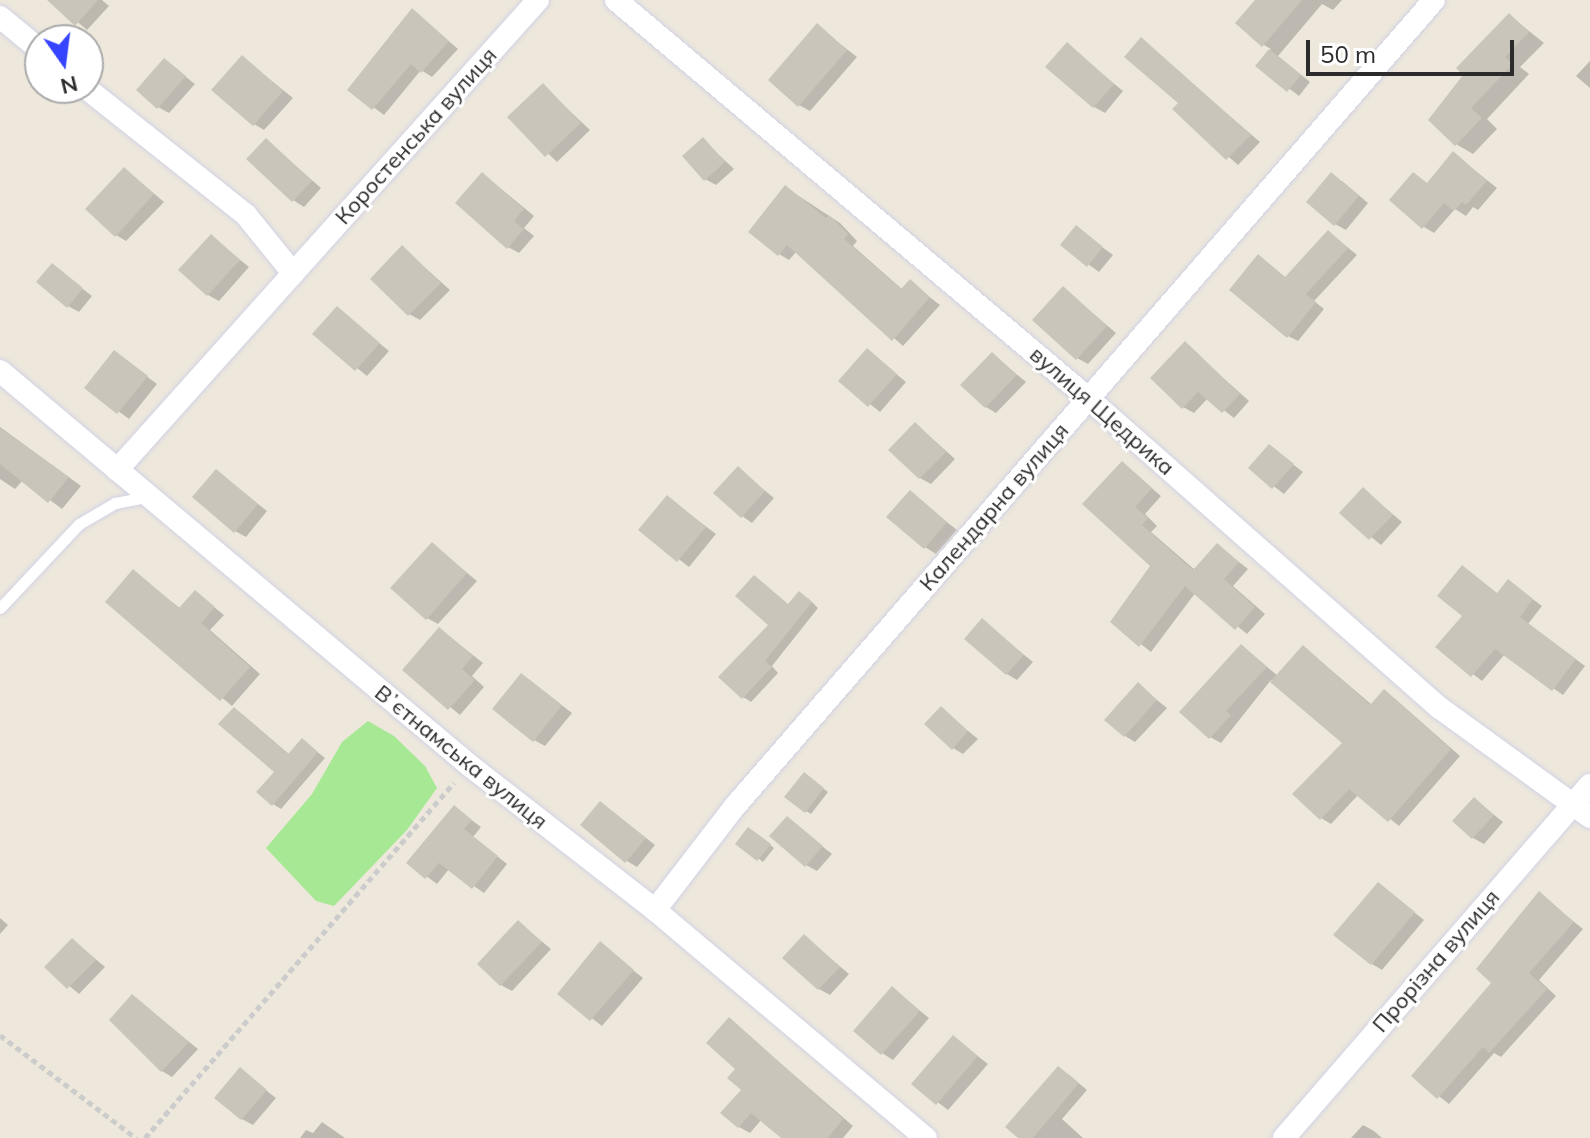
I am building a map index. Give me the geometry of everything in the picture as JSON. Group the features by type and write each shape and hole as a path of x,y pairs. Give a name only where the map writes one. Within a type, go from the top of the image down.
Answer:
{"street":[{"name":"Коростенська вулиця","path":"117,470 538,0"},
{"name":"вулиця Щедрика","path":"616,0 1088,398 1440,708 1583,811"},
{"name":"Календарна вулиця","path":"655,910 736,805 1434,0"},
{"path":"0,17 24,37"},
{"path":"104,102 246,215 293,273"},
{"name":"Вʼєтнамська вулиця","path":"0,371 145,497 469,765 655,910 926,1138"},
{"name":"Прорізна вулиця","path":"1284,1138 1583,811 1590,785"}],"lane":[{"path":"0,608 79,524 115,503 145,497"}],"path":[{"path":"145,1138 469,765"},
{"path":"0,1035 136,1138"}],"green space":[{"path":"368,721 394,736 425,766 437,788 407,830 334,906 316,901 266,848 312,794 342,742"}],"building":[{"path":"47,0 98,0 77,24 73,24"},
{"path":"1255,0 1302,0 1262,47 1235,23"},
{"path":"412,8 449,41 421,73 411,64 372,110 347,90"},
{"path":"1509,13 1529,32 1505,57 1513,64 1471,108 1482,118 1455,146 1428,120 1463,75 1456,68"},
{"path":"817,23 847,50 798,107 768,80"},
{"path":"1141,37 1251,135 1226,160 1172,109 1178,103 1124,57"},
{"path":"1067,42 1114,84 1093,108 1045,67"},
{"path":"1269,49 1301,75 1287,92 1255,66"},
{"path":"242,55 283,91 253,126 211,90"},
{"path":"164,58 186,76 157,109 136,90"},
{"path":"543,83 581,123 545,157 507,117"},
{"path":"703,137 725,162 704,181 682,156"},
{"path":"266,138 312,181 292,202 246,159"},
{"path":"1453,151 1487,181 1466,205 1462,202 1454,211 1444,203 1422,229 1389,200 1413,172 1427,183"},
{"path":"124,167 154,194 115,237 85,209"},
{"path":"482,172 524,209 514,221 524,229 507,249 455,203"},
{"path":"1331,172 1359,196 1334,226 1306,202"},
{"path":"785,185 826,218 829,215 848,234 844,239 901,289 910,279 930,297 892,341 787,245 778,256 748,232"},
{"path":"1076,225 1103,247 1087,267 1060,245"},
{"path":"1328,230 1348,248 1306,294 1316,302 1287,338 1229,290 1258,254 1285,277"},
{"path":"211,234 240,260 207,296 178,270"},
{"path":"402,245 441,283 408,316 370,279"},
{"path":"52,263 83,288 67,308 36,282"},
{"path":"1063,286 1107,326 1076,360 1032,320"},
{"path":"337,306 380,343 355,371 312,334"},
{"path":"1185,341 1240,394 1222,413 1198,392 1182,409 1150,378"},
{"path":"867,348 897,374 868,407 838,381"},
{"path":"114,350 148,376 117,414 84,388"},
{"path":"992,352 1017,375 985,408 960,385"},
{"path":"915,422 946,452 919,479 888,450"},
{"path":"0,428 69,477 48,503 0,464"},
{"path":"1269,444 1294,464 1272,489 1248,468"},
{"path":"1122,461 1152,488 1135,507 1148,518 1142,525 1193,570 1217,543 1239,562 1224,579 1255,607 1235,630 1185,586 1139,647 1110,622 1150,566 1082,504"},
{"path":"738,466 765,491 741,518 713,493"},
{"path":"216,469 258,504 234,533 192,497"},
{"path":"1363,487 1393,515 1369,540 1339,513"},
{"path":"910,490 947,522 924,549 886,517"},
{"path":"667,495 706,527 677,562 638,530"},
{"path":"432,542 467,573 426,620 390,588"},
{"path":"1462,565 1497,593 1508,579 1533,599 1520,617 1576,659 1552,691 1495,649 1471,677 1435,647 1462,616 1437,596"},
{"path":"133,569 179,608 195,590 215,607 201,623 250,667 220,701 105,602"},
{"path":"754,575 788,604 799,591 812,602 765,661 772,667 742,699 718,677 768,625 735,596"},
{"path":"982,618 1024,655 1006,675 964,639"},
{"path":"439,627 473,656 462,669 475,680 448,710 402,670"},
{"path":"1241,644 1267,667 1226,711 1231,715 1209,739 1179,712"},
{"path":"1303,645 1370,705 1384,689 1451,749 1388,822 1349,789 1320,820 1292,794 1342,743 1270,682"},
{"path":"521,673 562,705 533,742 492,709"},
{"path":"1138,682 1157,700 1124,737 1104,720"},
{"path":"941,706 968,731 952,750 924,724"},
{"path":"234,707 288,754 302,738 318,752 272,806 256,792 274,772 218,724"},
{"path":"804,772 824,788 805,813 784,797"},
{"path":"1474,797 1494,815 1472,839 1452,821"},
{"path":"600,801 646,838 625,863 580,825"},
{"path":"454,805 472,820 464,829 498,856 472,889 439,863 425,879 406,863"},
{"path":"787,816 823,846 805,867 769,836"},
{"path":"748,827 771,844 757,861 735,844"},
{"path":"1378,882 1415,912 1371,965 1333,935"},
{"path":"1539,891 1574,922 1529,973 1547,989 1489,1053 1483,1047 1437,1099 1411,1076 1491,983 1476,969"},
{"path":"518,920 542,942 500,986 477,964"},
{"path":"804,934 840,967 818,990 782,958"},
{"path":"72,938 96,960 67,989 44,967"},
{"path":"600,941 634,970 590,1021 557,994"},
{"path":"892,986 920,1011 881,1055 853,1031"},
{"path":"132,994 189,1042 161,1072 109,1020"},
{"path":"729,1017 843,1119 828,1138 781,1138 751,1113 738,1128 720,1113 741,1090 727,1078 735,1069 706,1043"},
{"path":"953,1035 978,1056 936,1105 911,1084"},
{"path":"1058,1066 1079,1083 1033,1138 1018,1138 1005,1127"},
{"path":"240,1067 267,1090 241,1120 214,1098"}]}
